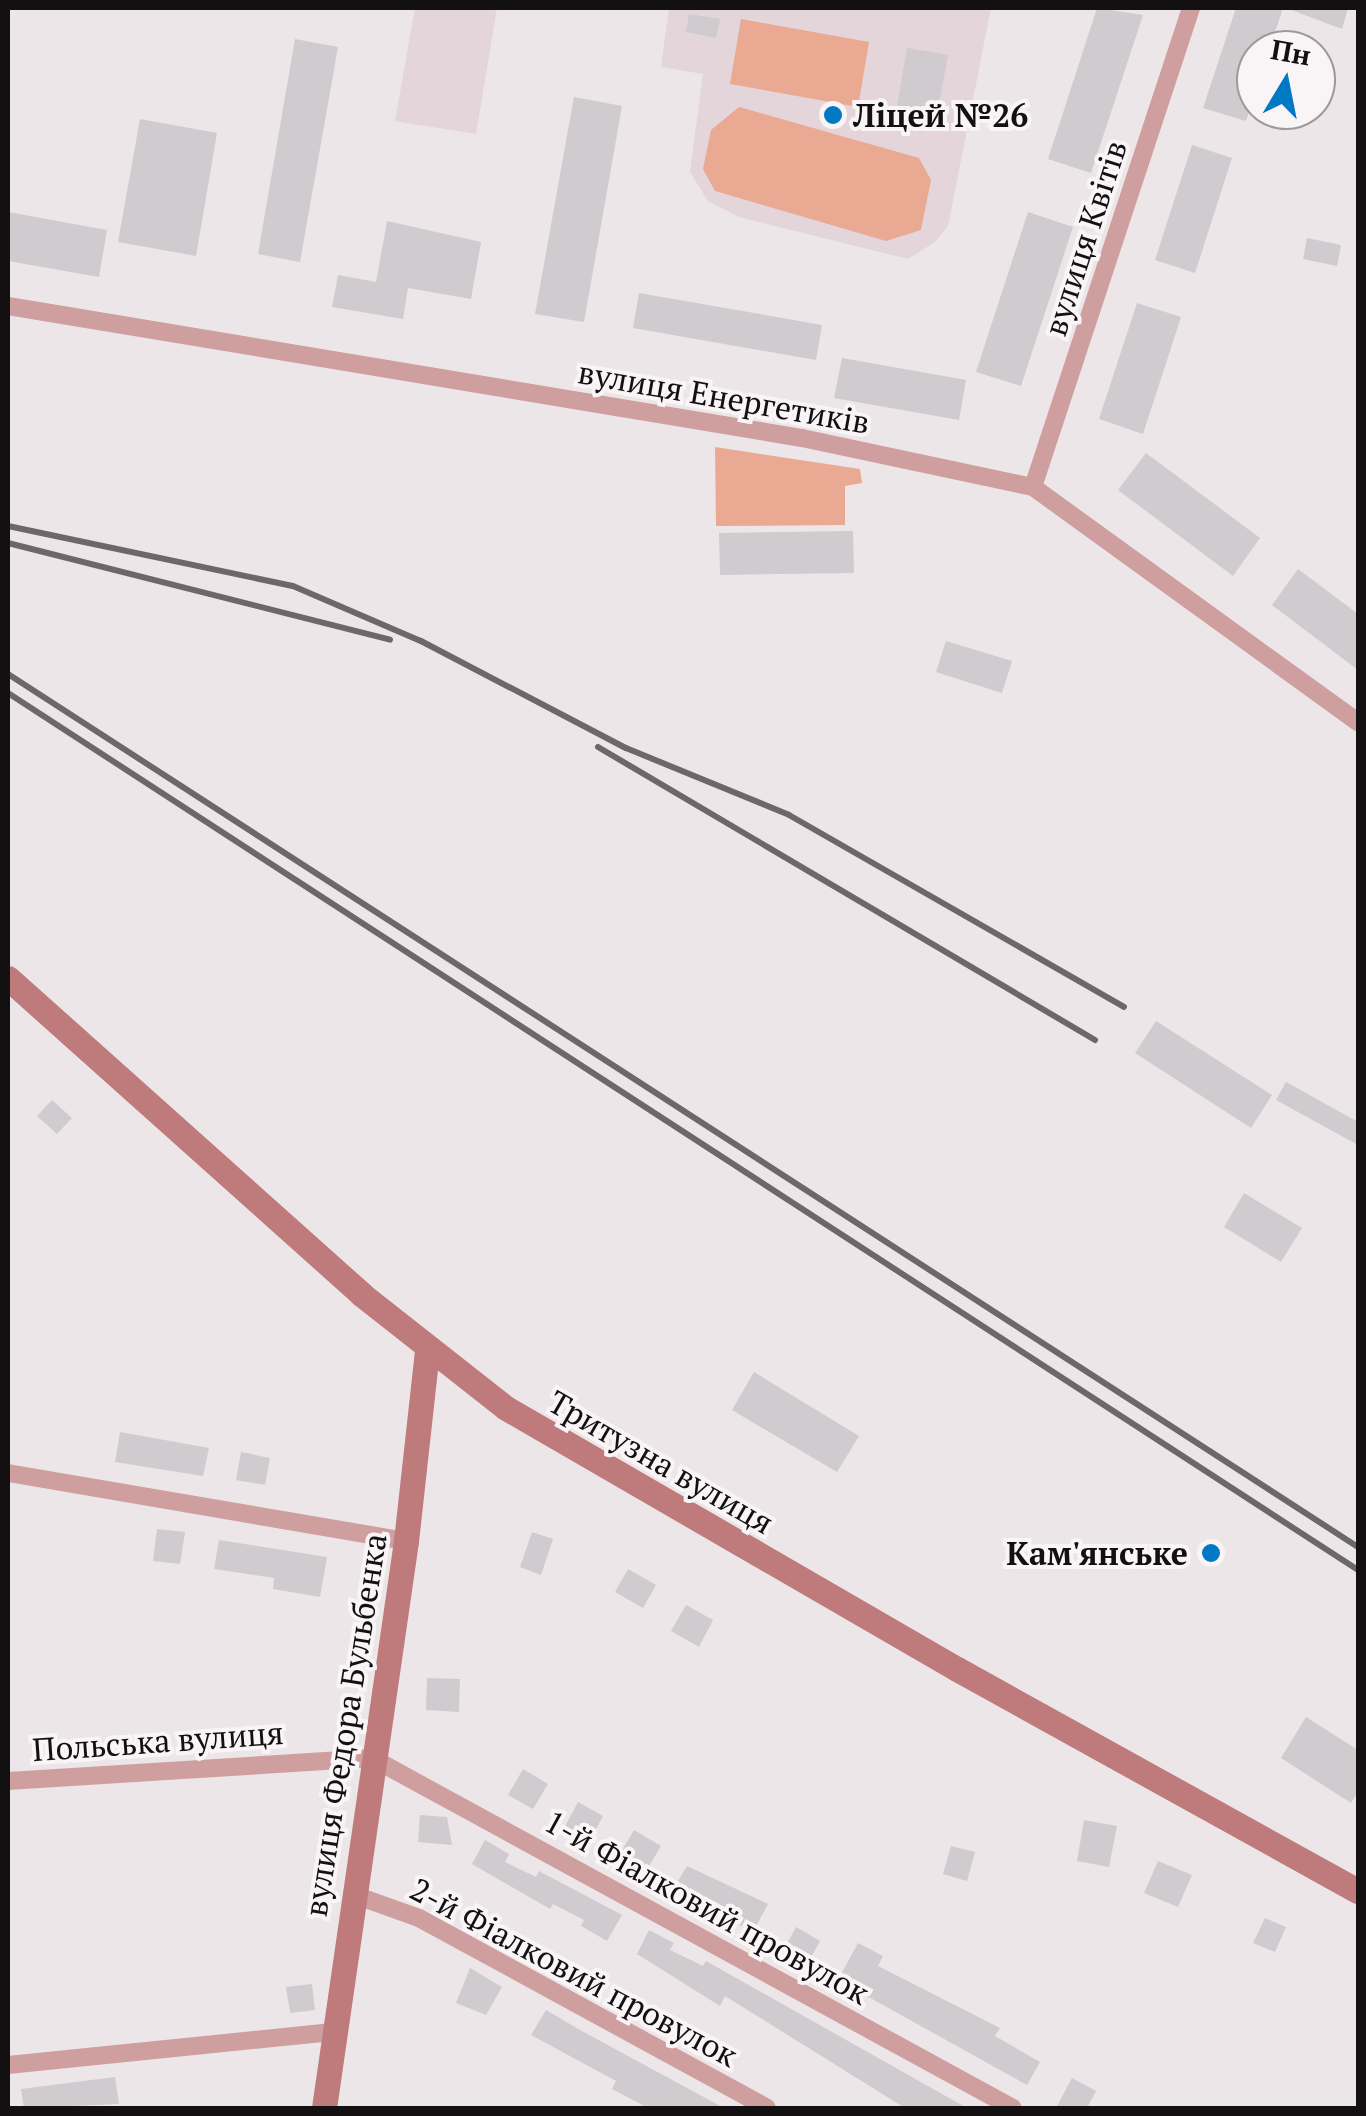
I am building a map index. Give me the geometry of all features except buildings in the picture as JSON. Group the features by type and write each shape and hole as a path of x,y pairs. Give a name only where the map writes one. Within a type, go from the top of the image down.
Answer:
{"street":[{"name":"вулиця Квітів","path":"1033,487 1192,8"},
{"name":"вулиця Енергетиків","path":"8,306 802,438 1033,487 1358,722"},
{"name":"Тритузна вулиця","path":"8,978 427,1350 592,1462 1358,1890"},
{"name":"вулиця Федора Бульбенка","path":"324,2108 406,1541 427,1350"},
{"path":"8,1473 406,1541"},
{"name":"Польська вулиця","path":"8,1780 372,1758"},
{"name":"1-й Фіалковий провулок","path":"372,1758 1008,2108"},
{"name":"2-й Фіалковий провулок","path":"352,1894 419,1918 766,2108"},
{"path":"8,2064 332,2032"}],"shaded area":[{"path":"415,8 497,8 476,134 395,121"},
{"name":"Ліцей №26","path":"669,8 991,8 948,226 935,242 908,259 739,217 708,201 690,172 703,74 661,67"},
{"path":"741,19 869,42 858,107 730,84"},
{"path":"739,107 919,158 931,180 921,230 886,241 715,191 703,169 711,130"},
{"path":"715,447 860,469 862,483 845,486 845,525 716,526"}],"railway":[{"path":"8,526 293,586 421,641 626,748 789,815 1124,1007"},
{"path":"8,543 390,640"},
{"path":"8,674 1358,1547"},
{"path":"8,693 1358,1570"},
{"path":"598,747 1095,1040"}],"place":[{"name":"Ліцей №26","path":"833,115"},
{"name":"Кам'янське","path":"1211,1553"}]}
